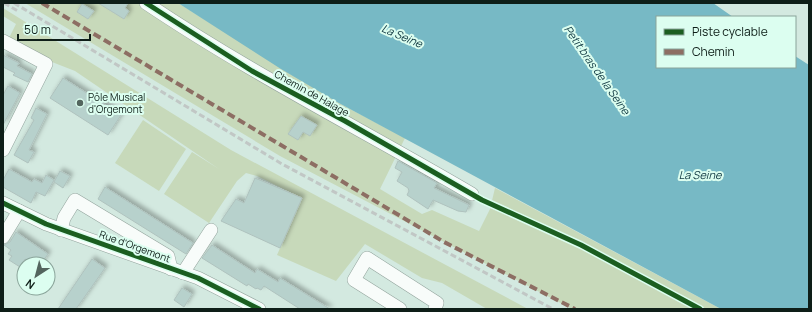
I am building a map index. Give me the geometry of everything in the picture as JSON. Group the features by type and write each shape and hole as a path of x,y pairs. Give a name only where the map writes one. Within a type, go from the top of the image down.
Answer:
{"street":[{"name":"Chemin de Halage","path":"146,3 252,71 345,121 472,194"},
{"path":"3,41 46,64 3,150"},
{"path":"61,230 64,218 75,200 168,256 177,271 211,230"},
{"name":"Rue d'Orgemont","path":"3,203 61,230 198,278 240,305 259,309"},
{"path":"3,237 19,211"},
{"path":"400,309 354,280 367,258 437,303 435,309"}],"green space":[{"path":"25,3 178,3 337,102 405,138 380,189 422,214 432,210 479,231 490,209 495,188 721,309 572,309 280,156"},
{"path":"3,8 231,150 528,309 487,309 442,283 422,278 365,244 336,281 277,255 302,198 257,176 246,173 237,181 209,223 164,194 192,152 219,169 75,71 52,62 9,38 16,24 3,16"},
{"path":"143,120 186,149 159,191 115,163"}],"water":[{"name":"La Seine","path":"178,3 713,3 732,16 656,16 656,68 796,68 796,57 809,65 809,309 721,309 337,102 281,69"}],"building":[{"path":"98,3 128,3 125,8 129,11 124,19"},
{"path":"82,4 94,11 88,19 77,12"},
{"path":"3,55 19,63 17,66 32,74 28,82 13,75 15,73 3,67"},
{"name":"Pôle Musical d'Orgemont","path":"63,78 121,115 108,135 50,98"},
{"path":"8,86 20,93 3,125 3,95"},
{"path":"36,108 47,114 29,150 34,152 28,163 14,155 34,120 31,118"},
{"path":"301,116 317,125 310,136 303,132 298,140 288,134"},
{"path":"398,161 437,183 434,188 469,205 466,212 458,211 433,200 428,209 407,195 409,191 408,188 397,181 402,172 395,168"},
{"path":"9,169 32,182 34,179 42,183 46,175 54,180 45,196 36,192 31,203 3,187 3,180"},
{"path":"60,171 70,176 63,188 54,182"},
{"path":"255,178 302,198 280,248 221,221 236,199 244,203"},
{"path":"105,187 193,243 186,254 98,199"},
{"path":"16,232 48,254 47,256 16,256 16,264 9,260 12,256 8,254 11,250 4,245 10,242"},
{"path":"212,245 255,273 257,269 278,282 280,278 330,309 300,309 264,286 261,290 248,284 247,286 202,258"},
{"path":"92,259 105,268 76,309 58,309"},
{"path":"182,288 192,294 184,307 174,300"}],"railway":[{"path":"4,3 18,11"},
{"path":"14,3 282,164 553,309"}],"marked path":[{"path":"42,3 444,242 575,309"}],"cycle path":[{"path":"146,3 252,71 345,121 482,200 581,245 700,309"},
{"path":"3,203 46,224 198,278 259,309"}],"place":[{"name":"Pôle Musical d'Orgemont","path":"80,103"}],"water label":[{"name":"Petit bras de la Seine","path":"597,70"}]}
